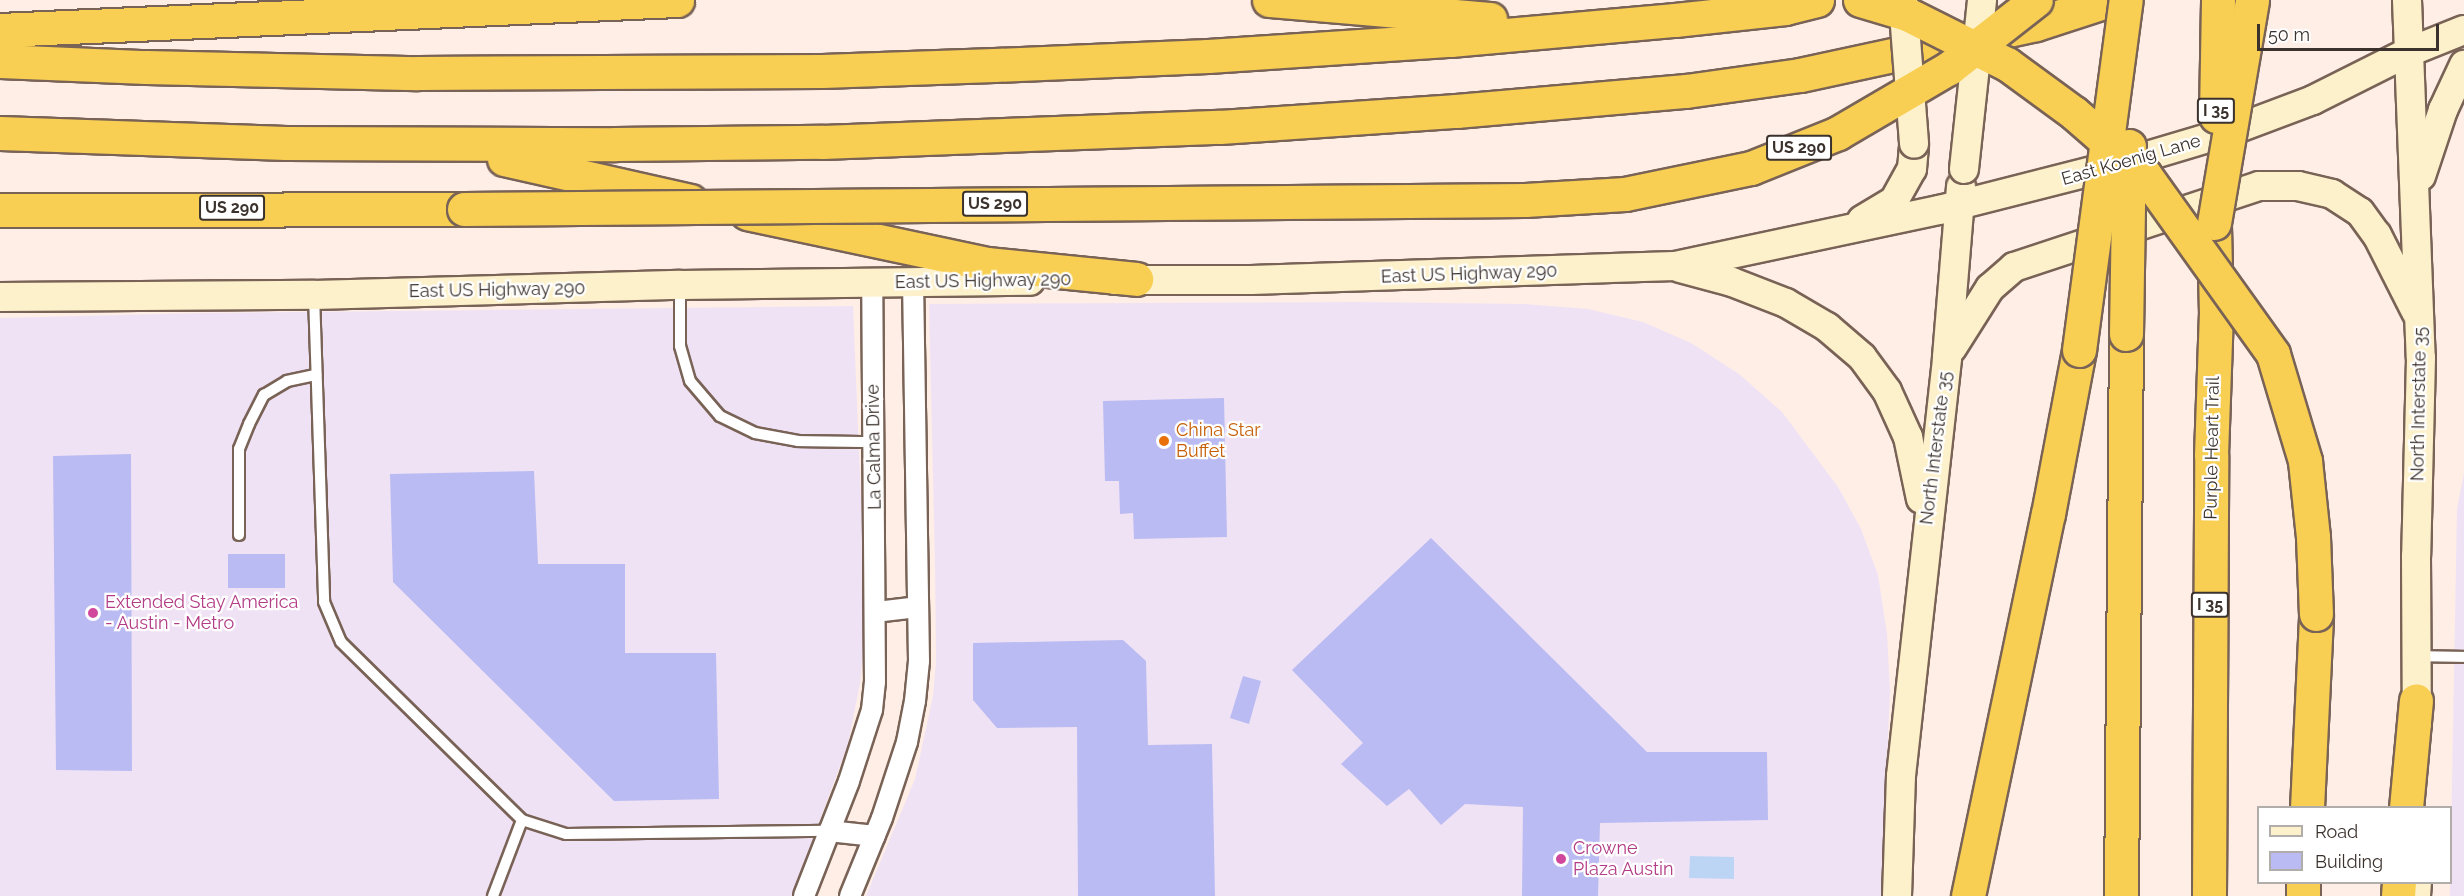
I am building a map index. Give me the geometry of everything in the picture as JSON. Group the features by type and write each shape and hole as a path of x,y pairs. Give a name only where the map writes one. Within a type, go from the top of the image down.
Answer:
{"highway":[{"path":"0,30 677,0"},
{"path":"1269,0 1464,19 1675,20"},
{"path":"0,61 307,72 822,71 1208,57 1450,40 1675,20 1785,8 1817,0"},
{"path":"1860,0 1907,14 2007,64 2074,113 2145,175 2272,354 2305,461 2313,537 2316,614 2307,806"},
{"name":"US 290","path":"0,210 464,209 1513,200 1625,195 1751,168 1838,132 1949,68 2036,0"},
{"path":"0,133 286,143 422,144 811,142 1220,127 1479,109 1686,91 1800,75 2036,24 2110,0"},
{"path":"1968,896 2046,525 2079,350 2126,0"},
{"path":"2121,896 2131,0"},
{"name":"Purple Heart Trail","path":"2209,896 2211,455 2216,314 2214,223 2218,0"},
{"path":"2214,223 2252,0"},
{"path":"422,144 563,170 631,188 987,264 1136,279"},
{"path":"2406,806 2416,700"}],"main road":[{"path":"1845,230 1894,201 1912,169 1914,144 1904,0"},
{"name":"North Interstate 35","path":"1897,896 1901,776 1947,357 1958,205 1964,170 1982,0"},
{"name":"North Interstate 35","path":"2407,5 2420,320 2415,656 2418,806"},
{"name":"East Koenig Lane","path":"1958,205 2124,163 2228,132 2313,100 2409,52 2464,30"},
{"path":"2416,192 2443,110 2464,65"},
{"path":"1947,357 1971,314 1990,288 2014,267 2259,186 2298,186 2332,194 2360,212 2377,235 2420,320"},
{"name":"East US Highway 290","path":"0,297 314,295 872,282 1251,280 1675,266 1958,205"},
{"path":"1675,266 1732,282 1786,303 1827,327 1862,357 1887,390 1908,437 1919,480 1926,532"}],"street":[{"name":"La Calma Drive","path":"804,896 872,710 875,682 876,612 872,282"},
{"path":"850,896 875,836 907,742 915,701 919,661 913,282"},
{"path":"876,612 918,607"},
{"path":"829,831 875,836"}],"lane":[{"path":"680,285 680,346 690,381 720,416 755,434 788,439 874,442"},
{"path":"314,295 324,602 341,642 522,820 566,834 829,831"},
{"path":"239,535 239,449 249,424 264,395 286,381 316,375"},
{"path":"2415,656 2464,657"},
{"path":"493,896 522,820"}],"shaded area":[{"path":"1355,302 1524,304 1588,309 1643,322 1691,343 1739,374 1782,412 1838,487 1861,529 1878,575 1887,634 1890,691 1881,896 866,896 915,779 933,696 936,660 929,304"},
{"path":"853,306 866,622 860,683 848,744 792,896 0,896 0,318 198,313"},
{"path":"2464,473 2464,896 2450,896 2452,884 2457,509"}],"water":[{"path":"1690,856 1734,857 1734,879 1689,878"}],"building":[{"name":"China Star Buffet","path":"1224,398 1227,537 1134,539 1133,513 1120,514 1119,481 1105,481 1103,401"},
{"name":"Extended Stay America - Austin - Metro","path":"131,454 132,771 56,770 53,456"},
{"path":"534,471 538,564 625,564 625,653 716,653 719,799 614,801 393,582 390,474"},
{"path":"1431,538 1647,752 1767,752 1768,820 1600,823 1598,896 1522,896 1523,807 1465,804 1441,825 1409,789 1387,806 1341,764 1363,743 1292,670"},
{"path":"228,554 285,554 285,588 228,588"},
{"path":"1123,640 1146,661 1148,745 1212,744 1215,896 1078,896 1077,727 997,728 973,700 973,643"},
{"path":"1243,676 1261,681 1249,724 1230,718"}],"place":[{"name":"China Star Buffet","path":"1164,441"},
{"name":"Extended Stay America - Austin - Metro","path":"93,613"},
{"name":"Crowne Plaza Austin","path":"1561,859"}]}
